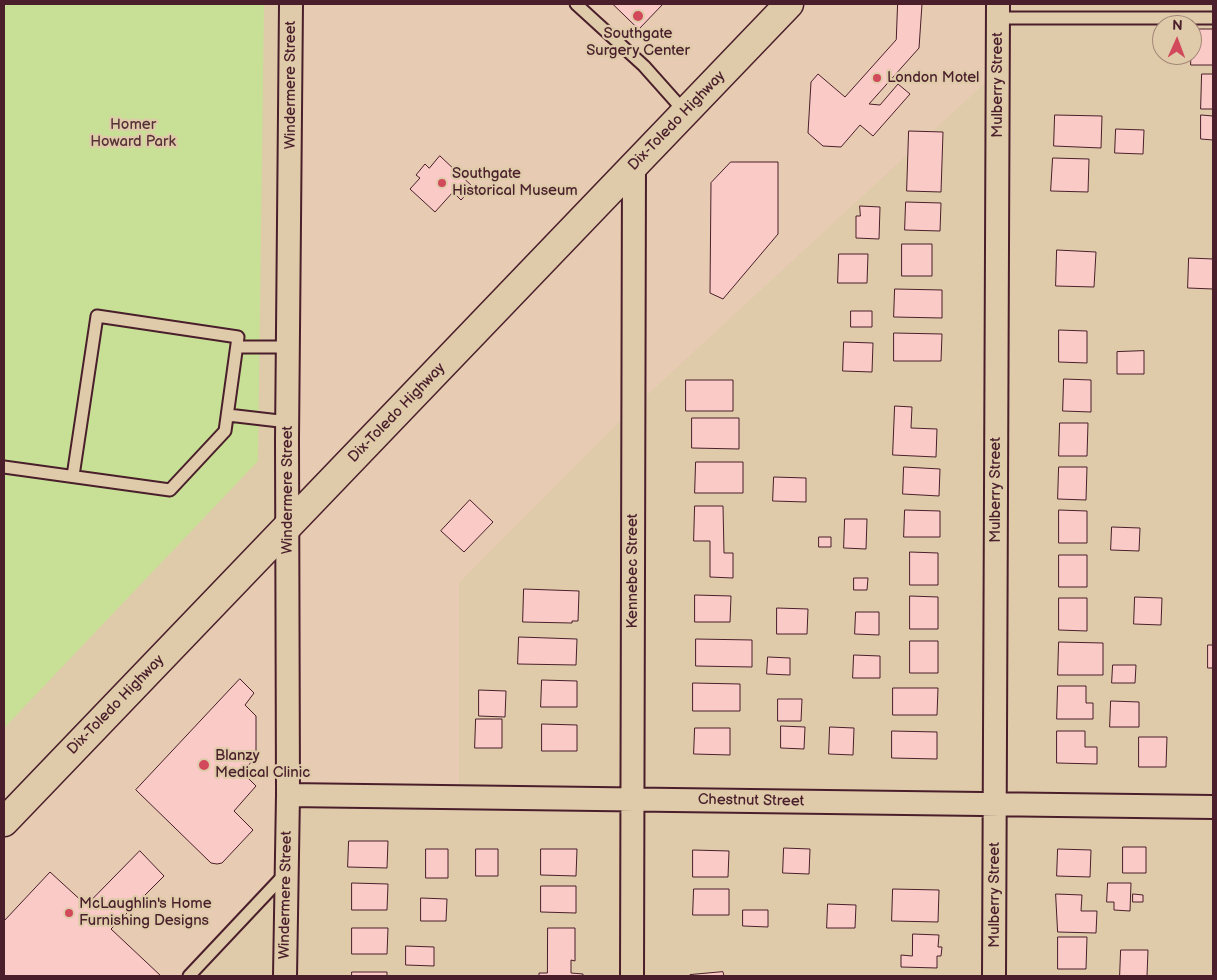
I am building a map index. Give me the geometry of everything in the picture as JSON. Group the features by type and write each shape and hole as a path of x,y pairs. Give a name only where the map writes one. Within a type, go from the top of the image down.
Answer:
{"main road":[{"name":"Dix-Toledo Highway","path":"7,812 287,527 789,4"}],"street":[{"name":"Windermere Street","path":"285,976 285,874 288,795 287,527 291,4"},
{"name":"Mulberry Street","path":"994,976 998,11"},
{"name":"Kennebec Street","path":"632,976 634,165"},
{"name":"Chestnut Street","path":"288,795 1213,807"}],"lane":[{"path":"576,4 644,66 685,112"},
{"path":"998,11 1213,18"},
{"path":"4,467 170,490 225,431 238,337 97,316 73,476"},
{"path":"237,347 288,348"},
{"path":"228,415 288,422"},
{"path":"189,976 285,874"}],"shaded area":[{"path":"291,4 998,4 998,71 633,408 459,583 459,798 288,795 285,874 189,976 4,976 4,822 287,527"}],"green space":[{"name":"Homer Howard Park","path":"4,4 264,4 258,461 4,728"}],"building":[{"name":"Southgate Surgery Center","path":"613,4 663,4 639,29"},
{"name":"London Motel","path":"898,4 922,4 919,48 869,104 880,105 898,84 910,94 873,136 860,125 841,147 823,146 808,133 811,82 818,74 845,97 896,40"},
{"path":"1202,29 1213,29 1213,65 1202,65"},
{"path":"1202,74 1213,74 1213,109 1201,109"},
{"path":"1055,115 1102,116 1101,148 1054,146"},
{"path":"1201,115 1213,116 1213,140 1201,139"},
{"path":"1116,129 1144,130 1143,154 1115,153"},
{"path":"909,131 943,132 941,192 907,191"},
{"name":"Southgate Historical Museum","path":"440,156 473,187 461,200 453,192 435,212 410,189 420,178 416,175 425,164 429,168"},
{"path":"1053,158 1089,159 1088,192 1051,191"},
{"path":"731,162 778,162 778,234 723,299 710,293 711,183"},
{"path":"906,202 941,203 940,231 905,230"},
{"path":"860,206 880,207 879,239 856,238 856,216 860,216"},
{"path":"902,244 932,244 932,276 902,276"},
{"path":"1057,250 1096,252 1094,287 1056,286"},
{"path":"839,254 868,254 867,283 838,283"},
{"path":"1189,258 1213,259 1213,289 1188,288"},
{"path":"895,289 942,290 942,318 894,317"},
{"path":"851,311 872,311 872,327 851,327"},
{"path":"1059,330 1087,331 1087,363 1059,362"},
{"path":"894,333 942,334 941,361 894,361"},
{"path":"844,342 873,343 872,372 843,371"},
{"path":"1144,351 1144,374 1117,374 1117,352"},
{"path":"1064,379 1091,380 1091,412 1063,411"},
{"path":"686,380 733,380 733,411 686,411"},
{"path":"895,406 912,407 911,428 937,429 936,457 893,455"},
{"path":"692,418 739,418 739,449 692,448"},
{"path":"1060,423 1088,423 1087,456 1059,456"},
{"path":"696,462 743,462 743,493 695,493"},
{"path":"904,467 940,469 939,496 903,494"},
{"path":"1059,467 1087,467 1086,500 1058,499"},
{"path":"774,477 806,478 806,502 773,501"},
{"path":"470,500 493,522 464,552 441,531"},
{"path":"695,506 723,506 724,553 733,553 733,578 710,577 710,541 694,541"},
{"path":"905,510 940,511 940,537 904,537"},
{"path":"1059,510 1087,511 1087,543 1059,543"},
{"path":"845,519 867,519 866,549 844,548"},
{"path":"1112,527 1140,528 1139,551 1111,550"},
{"path":"819,537 831,537 831,547 819,547"},
{"path":"910,552 938,553 938,585 910,585"},
{"path":"1059,555 1087,555 1087,587 1059,587"},
{"path":"854,578 868,578 867,590 854,590"},
{"path":"524,589 579,591 578,621 572,621 572,623 523,622"},
{"path":"695,595 731,596 730,622 695,622"},
{"path":"910,596 938,597 938,629 910,629"},
{"path":"1135,597 1162,598 1161,625 1134,624"},
{"path":"1059,598 1087,598 1087,631 1059,630"},
{"path":"777,608 808,609 807,634 777,634"},
{"path":"856,612 879,612 879,635 855,634"},
{"path":"519,637 577,639 576,665 518,664"},
{"path":"696,639 752,640 752,667 696,666"},
{"path":"910,641 938,641 938,673 910,673"},
{"path":"1059,642 1103,643 1103,675 1058,675"},
{"path":"1208,645 1213,645 1213,668 1208,668"},
{"path":"854,655 880,656 880,678 853,678"},
{"path":"768,657 790,658 790,675 767,674"},
{"path":"1113,665 1136,665 1135,683 1112,683"},
{"name":"Blanzy Medical Clinic","path":"240,679 254,693 245,705 256,716 256,757 242,772 256,786 234,811 253,830 222,863 217,864 211,863 136,790"},
{"path":"542,680 577,681 577,707 541,707"},
{"path":"693,683 740,684 740,711 693,711"},
{"path":"1058,686 1086,686 1086,703 1093,703 1093,719 1057,719"},
{"path":"893,688 938,688 937,715 893,715"},
{"path":"479,690 506,691 505,717 479,716"},
{"path":"778,699 802,699 801,721 778,721"},
{"path":"1111,701 1139,702 1139,727 1110,727"},
{"path":"476,719 502,719 502,748 475,748"},
{"path":"542,724 577,725 577,751 542,751"},
{"path":"781,726 805,727 804,749 781,748"},
{"path":"830,727 854,728 853,755 829,754"},
{"path":"695,728 730,728 730,755 694,754"},
{"path":"892,731 937,732 937,759 892,758"},
{"path":"1057,731 1085,731 1085,747 1097,747 1097,764 1057,763"},
{"path":"1139,737 1167,737 1166,767 1139,767"},
{"path":"349,841 388,841 387,868 348,867"},
{"path":"1123,847 1146,847 1146,873 1123,873"},
{"path":"784,848 810,849 809,874 783,873"},
{"path":"426,849 448,849 448,878 426,878"},
{"path":"476,849 498,849 498,876 476,876"},
{"path":"541,849 577,849 576,876 541,875"},
{"path":"1058,849 1091,850 1090,877 1057,876"},
{"path":"693,850 729,851 728,877 693,877"},
{"name":"McLaughlin's Home Furnishing Designs","path":"140,851 164,876 111,929 161,976 4,976 4,921 50,872 86,905"},
{"path":"352,883 388,884 387,910 352,910"},
{"path":"1108,883 1131,883 1130,911 1114,910 1114,902 1107,902"},
{"path":"541,886 576,886 576,913 541,912"},
{"path":"694,889 729,889 729,915 693,915"},
{"path":"893,889 939,890 938,922 892,921"},
{"path":"1056,894 1082,895 1081,911 1097,911 1096,933 1058,932"},
{"path":"1133,894 1143,895 1143,902 1133,902"},
{"path":"421,898 447,899 446,921 421,921"},
{"path":"828,904 856,905 855,928 827,928"},
{"path":"743,910 768,910 768,927 743,926"},
{"path":"352,928 388,928 387,954 352,954"},
{"path":"548,928 575,928 575,961 571,960 571,973 583,974 583,976 539,976 539,973 547,973"},
{"path":"913,934 939,935 938,947 942,947 941,956 937,956 937,968 901,967 901,955 912,956"},
{"path":"1058,937 1087,937 1086,969 1058,969"},
{"path":"406,946 434,947 434,966 406,965"},
{"path":"1121,950 1148,950 1147,976 1120,976"},
{"path":"352,972 387,972 387,976 352,976"},
{"path":"723,972 724,976 690,976 690,975"}],"place":[{"name":"Southgate Surgery Center","path":"638,16"},
{"name":"London Motel","path":"877,78"},
{"name":"Southgate Historical Museum","path":"442,183"},
{"name":"Blanzy Medical Clinic","path":"204,765"},
{"name":"McLaughlin's Home Furnishing Designs","path":"69,913"}]}
